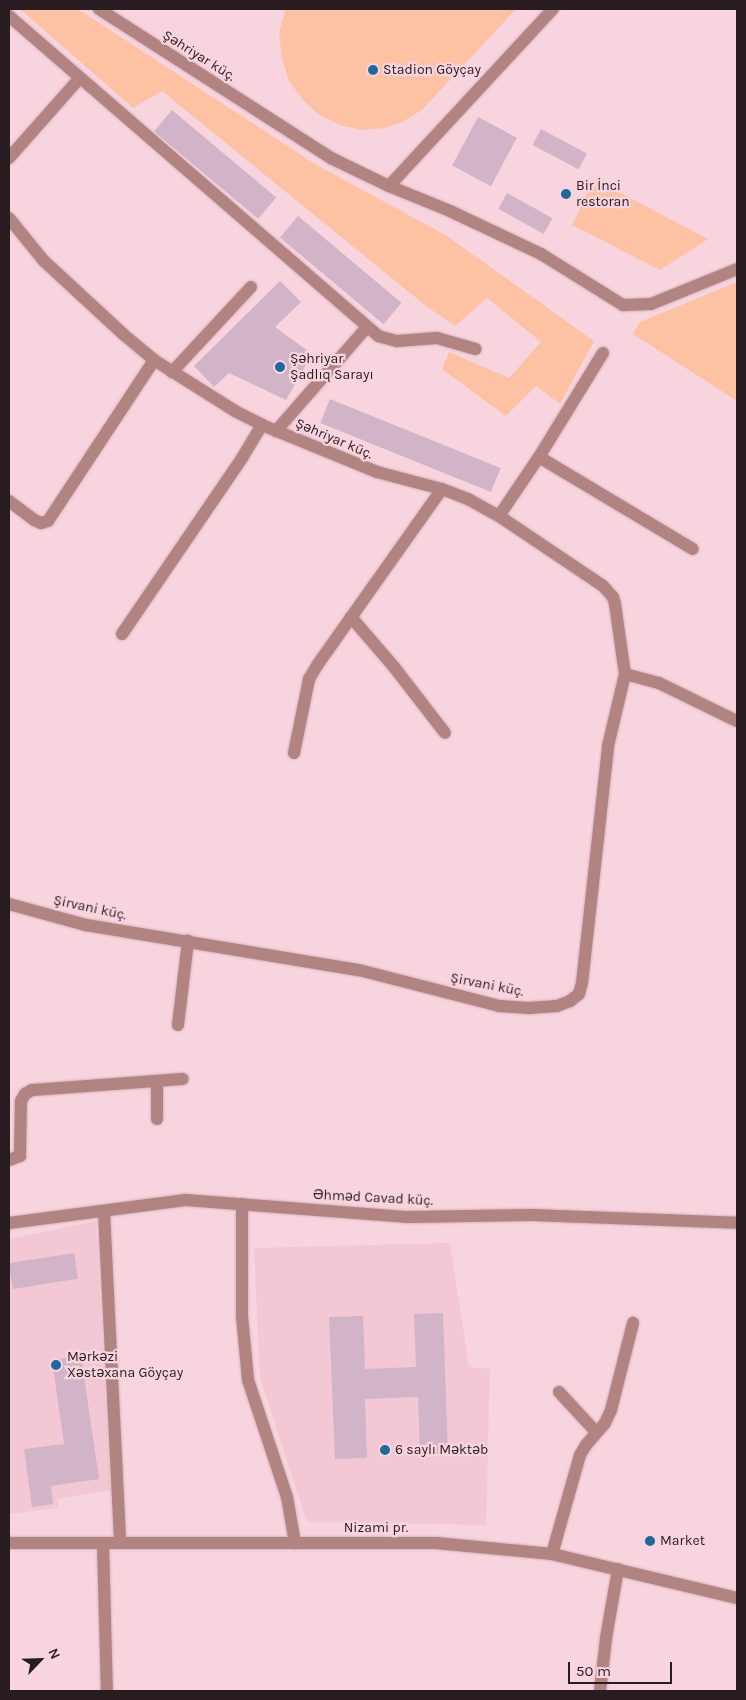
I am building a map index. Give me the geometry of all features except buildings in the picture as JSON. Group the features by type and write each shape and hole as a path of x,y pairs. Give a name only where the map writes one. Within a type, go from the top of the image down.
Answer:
{"street":[{"name":"Şəhriyar küç.","path":"99,9 332,158 389,186 541,254 623,305 651,304 737,270"},
{"path":"389,186 553,9"},
{"path":"9,16 378,336 388,340 437,338 475,349"},
{"path":"9,158 79,78"},
{"name":"Şəhriyar küç.","path":"9,218 50,267 154,360 172,372 262,425 376,472 442,489 499,516 609,591 615,604 625,674"},
{"path":"172,372 251,287"},
{"path":"276,431 367,327"},
{"path":"499,516 539,457 603,353"},
{"path":"9,501 34,520 41,523 48,521 154,360"},
{"path":"122,634 242,458 262,425"},
{"path":"539,457 693,549"},
{"path":"294,753 309,679 442,489"},
{"path":"351,617 394,667 445,733"},
{"path":"625,674 659,683 737,721"},
{"name":"Şirvani küç.","path":"9,904 86,925 360,970 499,1006 528,1008 557,1006 570,1001 579,994 582,983 608,746 625,674"},
{"path":"178,1025 188,941"},
{"path":"9,1160 20,1156 21,1101 25,1094 32,1090 183,1079"},
{"path":"156,1119 157,1081"},
{"name":"Əhməd Cavad küç.","path":"9,1223 104,1212 134,1205 186,1200 408,1217 532,1215 737,1223"},
{"path":"242,1204 242,1316 248,1380 287,1498 296,1543"},
{"path":"104,1212 120,1542"},
{"path":"716,1222 737,1230"},
{"path":"552,1554 580,1456 596,1432 605,1423 611,1410 633,1323"},
{"path":"559,1392 596,1432"},
{"name":"Nizami pr.","path":"9,1543 436,1543 552,1554 737,1598"},
{"path":"103,1543 107,1691"},
{"path":"600,1691 606,1638 618,1569"}],"shaded area":[{"path":"20,9 78,9 315,164 447,236 594,341 560,404 536,386 506,416 442,369 449,352 509,378 541,342 487,298 455,326 426,306 162,91 133,108"},
{"name":"Stadion Göyçay","path":"286,9 516,9 422,110 402,122 384,128 363,130 339,125 318,114 303,100 289,81 282,59 279,32"},
{"path":"594,179 708,239 660,270 572,225"},
{"path":"737,282 737,401 633,334 640,322"},
{"name":"Mərkəzi Xəstəxana Göyçay","path":"96,1221 110,1490 58,1499 58,1508 9,1514 9,1239"},
{"name":"6 saylı Məktəb","path":"450,1243 469,1367 490,1369 486,1525 307,1522 260,1378 254,1248"}],"place":[{"name":"Stadion Göyçay","path":"373,70"},
{"name":"Bir İnci restoran","path":"566,194"},
{"name":"Şəhriyar Şadlıq Sarayı","path":"280,367"},
{"name":"Mərkəzi Xəstəxana Göyçay","path":"56,1365"},
{"name":"6 saylı Məktəb","path":"385,1450"},
{"name":"Market","path":"650,1541"}]}
